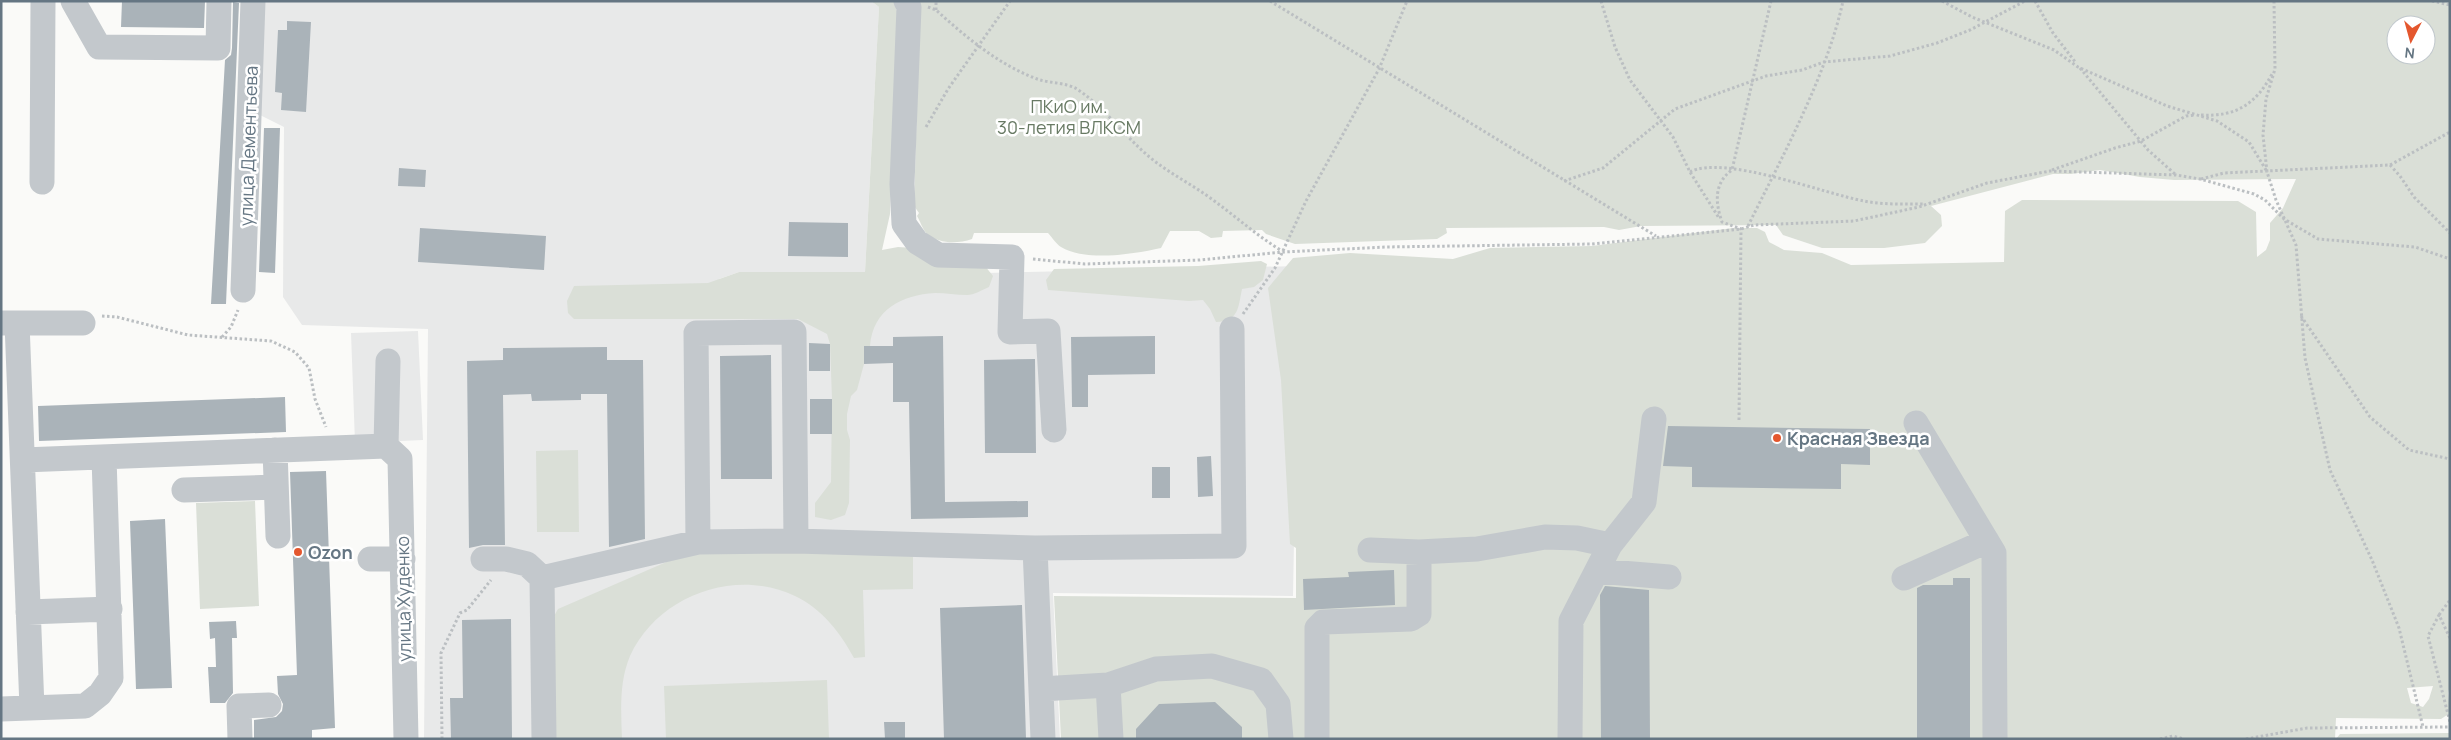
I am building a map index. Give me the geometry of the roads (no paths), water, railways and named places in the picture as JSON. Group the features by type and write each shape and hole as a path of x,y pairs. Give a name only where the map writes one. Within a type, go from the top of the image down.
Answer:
{"street":[{"path":"42,182 43,1"},
{"path":"73,1 99,47 218,48 219,1"},
{"name":"улица Дементьева","path":"243,290 253,1"},
{"path":"906,2 909,7 902,184 904,224 916,242 938,255 1012,257 1010,332 1048,331 1054,430"},
{"path":"32,708 22,460 9,323 83,324"},
{"path":"542,578 698,542 796,540 1035,548 1234,546 1232,328"},
{"path":"698,542 696,333 794,332 796,540"},
{"name":"улица Худенко","path":"388,361 402,559 406,739"},
{"path":"1570,739 1571,621 1610,545 1644,502 1654,419"},
{"path":"1916,422 1994,553 1995,739"},
{"path":"22,460 342,448 393,452"},
{"path":"275,450 278,536"},
{"path":"1,709 85,706 100,694 111,678 104,457"},
{"path":"184,490 276,487"},
{"path":"1370,550 1419,552 1476,549 1544,537 1577,538 1610,545"},
{"path":"1904,578 1987,541"},
{"path":"1035,548 1043,739"},
{"path":"1317,739 1317,628 1323,622 1411,619 1419,614 1419,552"},
{"path":"370,559 402,559"},
{"path":"494,559 527,564 542,578 544,739"},
{"path":"1597,571 1669,577"},
{"path":"28,612 110,609"},
{"path":"1041,689 1108,685 1156,669 1212,666 1261,680 1278,704 1281,739"},
{"path":"1108,685 1111,739"},
{"path":"240,739 239,706 269,705"}],"place":[{"name":"Красная Звезда","path":"1777,438"},
{"name":"Ozon","path":"298,552"}],"park label":[{"name":"ПКиО им. 30-летия ВЛКСМ","path":"1069,116"}]}
